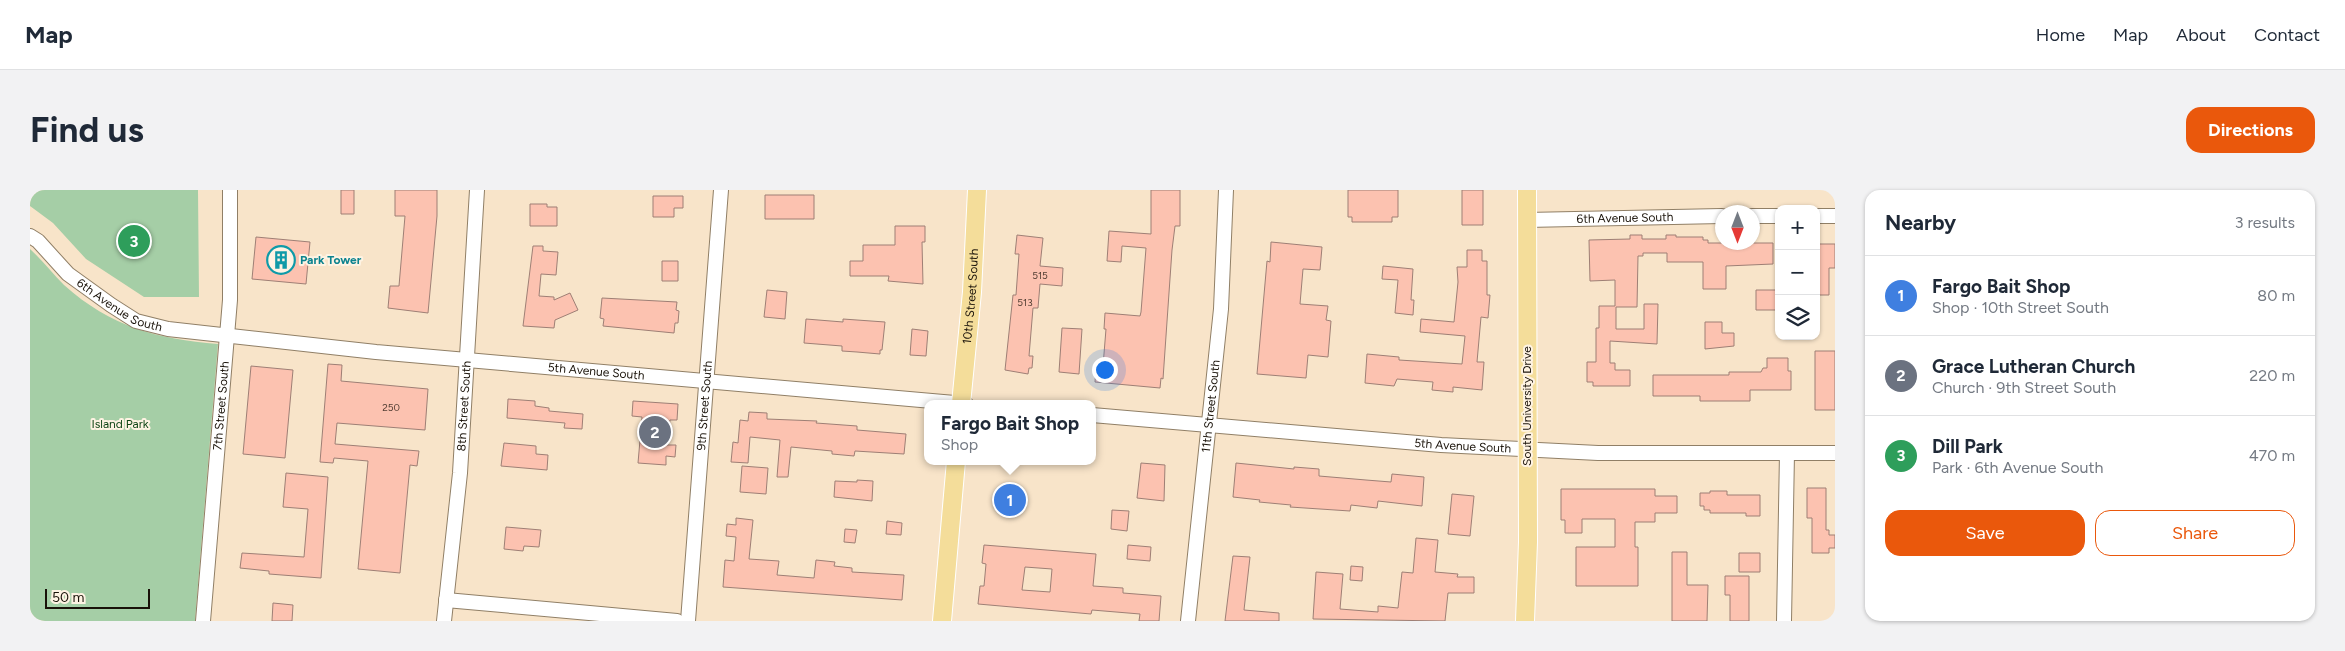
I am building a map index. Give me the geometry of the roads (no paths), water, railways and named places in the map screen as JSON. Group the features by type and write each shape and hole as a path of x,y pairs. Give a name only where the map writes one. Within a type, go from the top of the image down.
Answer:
{"main road":[{"name":"10th Street South","path":"961,400 972,292 977,190"},
{"name":"South University Drive","path":"1525,621 1528,542 1527,190"},
{"path":"942,621 956,465"}],"street":[{"name":"7th Street South","path":"203,621 230,300 230,190"},
{"name":"8th Street South","path":"444,621 460,473 477,190"},
{"name":"9th Street South","path":"688,621 721,190"},
{"name":"11th Street South","path":"1188,621 1221,309 1226,190"},
{"name":"6th Avenue South","path":"1526,220 1715,216"},
{"path":"1760,216 1775,216"},
{"path":"1820,216 1835,216"},
{"name":"6th Avenue South","path":"30,236 38,241 68,274 136,321 168,330 227,335"},
{"name":"5th Avenue South","path":"227,335 466,360 924,401"},
{"name":"5th Avenue South","path":"1096,414 1440,444 1598,453 1835,453"},
{"path":"1784,621 1786,453"},
{"path":"446,600 677,621"}],"place":[{"name":"Dill Park","path":"134,241"},
{"name":"Park Tower","path":"281,260"},
{"name":"Grace Lutheran Church","path":"655,432"},
{"name":"Fargo Bait Shop","path":"1010,500"}],"park label":[{"name":"Island Park","path":"120,424"}]}
